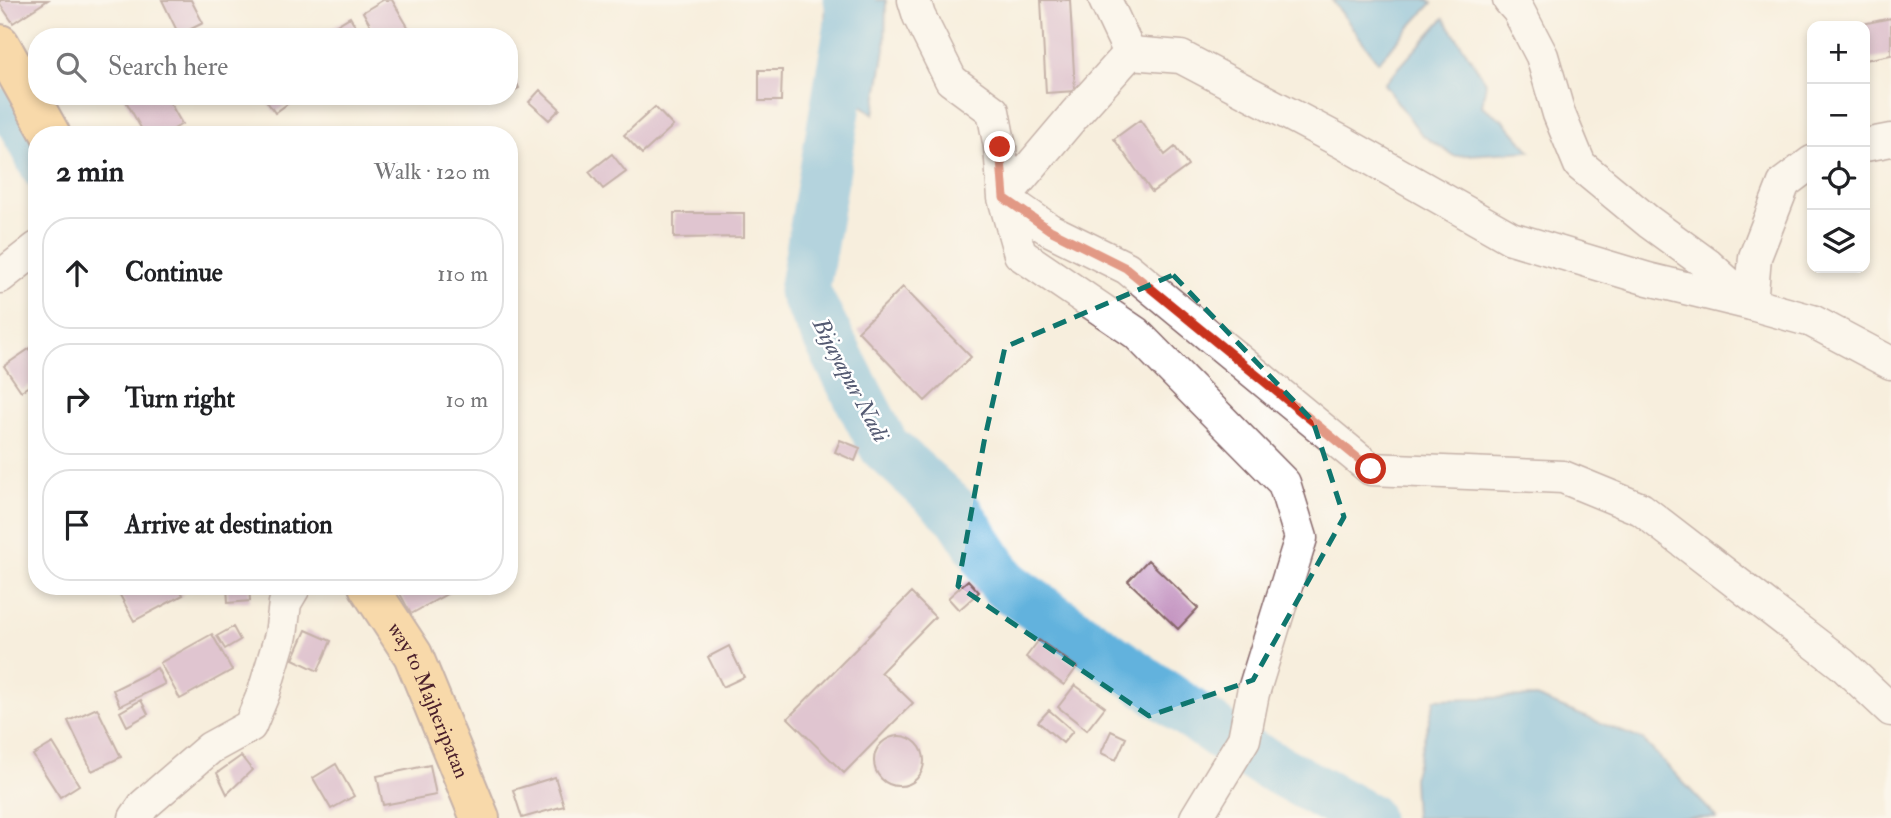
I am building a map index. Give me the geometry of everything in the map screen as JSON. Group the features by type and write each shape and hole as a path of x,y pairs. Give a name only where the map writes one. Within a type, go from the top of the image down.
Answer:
{"main road":[{"path":"0,44 28,94"},
{"path":"34,105 46,126"},
{"name":"way to Majheripatan","path":"374,595 414,655 480,818"}],"street":[{"path":"914,0 919,16 951,80 993,111 1000,147 1004,198 1020,254 1136,333 1284,483 1301,538 1253,693 1239,748 1196,818"},
{"path":"1105,0 1130,53"},
{"path":"1509,0 1518,10 1542,56 1559,114 1580,165 1649,222 1708,265 1751,304"},
{"path":"1004,198 1130,53"},
{"path":"1130,53 1181,57 1342,142 1511,238 1648,279 1812,321 1891,363"},
{"path":"1870,144 1891,140"},
{"path":"1751,304 1755,257 1784,183 1807,166"},
{"path":"1004,198 1050,230 1126,268 1371,469 1563,477 1641,509 1842,664 1891,710"},
{"path":"0,277 28,255"},
{"path":"135,818 144,805 210,748 250,726 264,692 281,635 285,603 290,595"}],"highlighted area":[{"path":"1173,275 1313,421 1344,517 1253,680 1149,716 958,586 984,442 1005,347"}],"water":[{"path":"826,0 886,0 885,49 874,114 823,78"},
{"path":"1332,0 1429,0 1432,3 1378,62"},
{"path":"1444,18 1486,82 1482,106 1504,121 1530,151 1454,156 1422,135 1384,84"},
{"path":"1536,697 1643,740 1717,818 1415,818 1413,778 1435,699"}],"building":[{"path":"0,0 48,0 13,23"},
{"path":"162,0 191,0 203,23 193,28 176,28"},
{"path":"383,0 392,0 409,28 372,28 363,12"},
{"path":"1041,0 1070,0 1075,91 1046,93"},
{"path":"350,17 357,28 332,28"},
{"path":"1891,18 1891,55 1870,59 1870,22"},
{"path":"759,70 782,70 781,101 759,101"},
{"path":"540,90 560,109 549,120 529,102"},
{"path":"128,105 171,105 182,124 179,126 140,126"},
{"path":"269,105 286,105 275,113"},
{"path":"655,107 673,126 642,154 624,135"},
{"path":"1140,120 1165,155 1175,147 1188,166 1152,192 1114,139"},
{"path":"612,154 626,172 603,189 589,172"},
{"path":"674,213 744,213 744,237 674,238"},
{"path":"903,287 971,357 925,401 858,331"},
{"path":"28,350 28,387 21,391 4,366"},
{"path":"840,440 860,448 855,461 835,452"},
{"path":"1148,560 1198,608 1178,629 1128,581"},
{"path":"968,580 979,592 959,610 948,598"},
{"path":"911,593 935,617 881,672 913,703 844,773 788,718"},
{"path":"120,595 183,595 134,621"},
{"path":"228,595 250,595 250,601 228,603"},
{"path":"401,595 445,595 411,614"},
{"path":"233,627 240,640 225,649 217,636"},
{"path":"306,630 331,641 318,671 293,659"},
{"path":"212,634 232,670 180,699 160,663"},
{"path":"1039,640 1077,667 1064,685 1026,657"},
{"path":"729,646 744,677 723,687 708,657"},
{"path":"157,668 165,684 120,706 113,690"},
{"path":"1075,685 1105,707 1087,730 1058,707"},
{"path":"141,700 148,714 127,726 120,712"},
{"path":"97,708 121,757 92,771 68,721"},
{"path":"1049,710 1073,731 1063,743 1038,722"},
{"path":"1111,731 1126,738 1116,760 1101,753"},
{"path":"899,736 917,743 924,761 917,779 899,786 881,779 874,761 881,743"},
{"path":"53,743 79,785 60,797 33,755"},
{"path":"241,756 252,770 227,794 217,773"},
{"path":"336,764 354,796 331,809 313,778"},
{"path":"430,765 436,795 383,805 377,776"},
{"path":"555,777 564,806 522,818 513,790"}],"waterway":[{"name":"Bijayapur Nadi","path":"849,0 852,12 804,291 884,446 960,516 1004,584 1249,754 1367,818"},
{"path":"0,102 28,156"}],"route":[{"path":"1000,147 1004,198 1050,230 1126,268 1371,469"}]}
